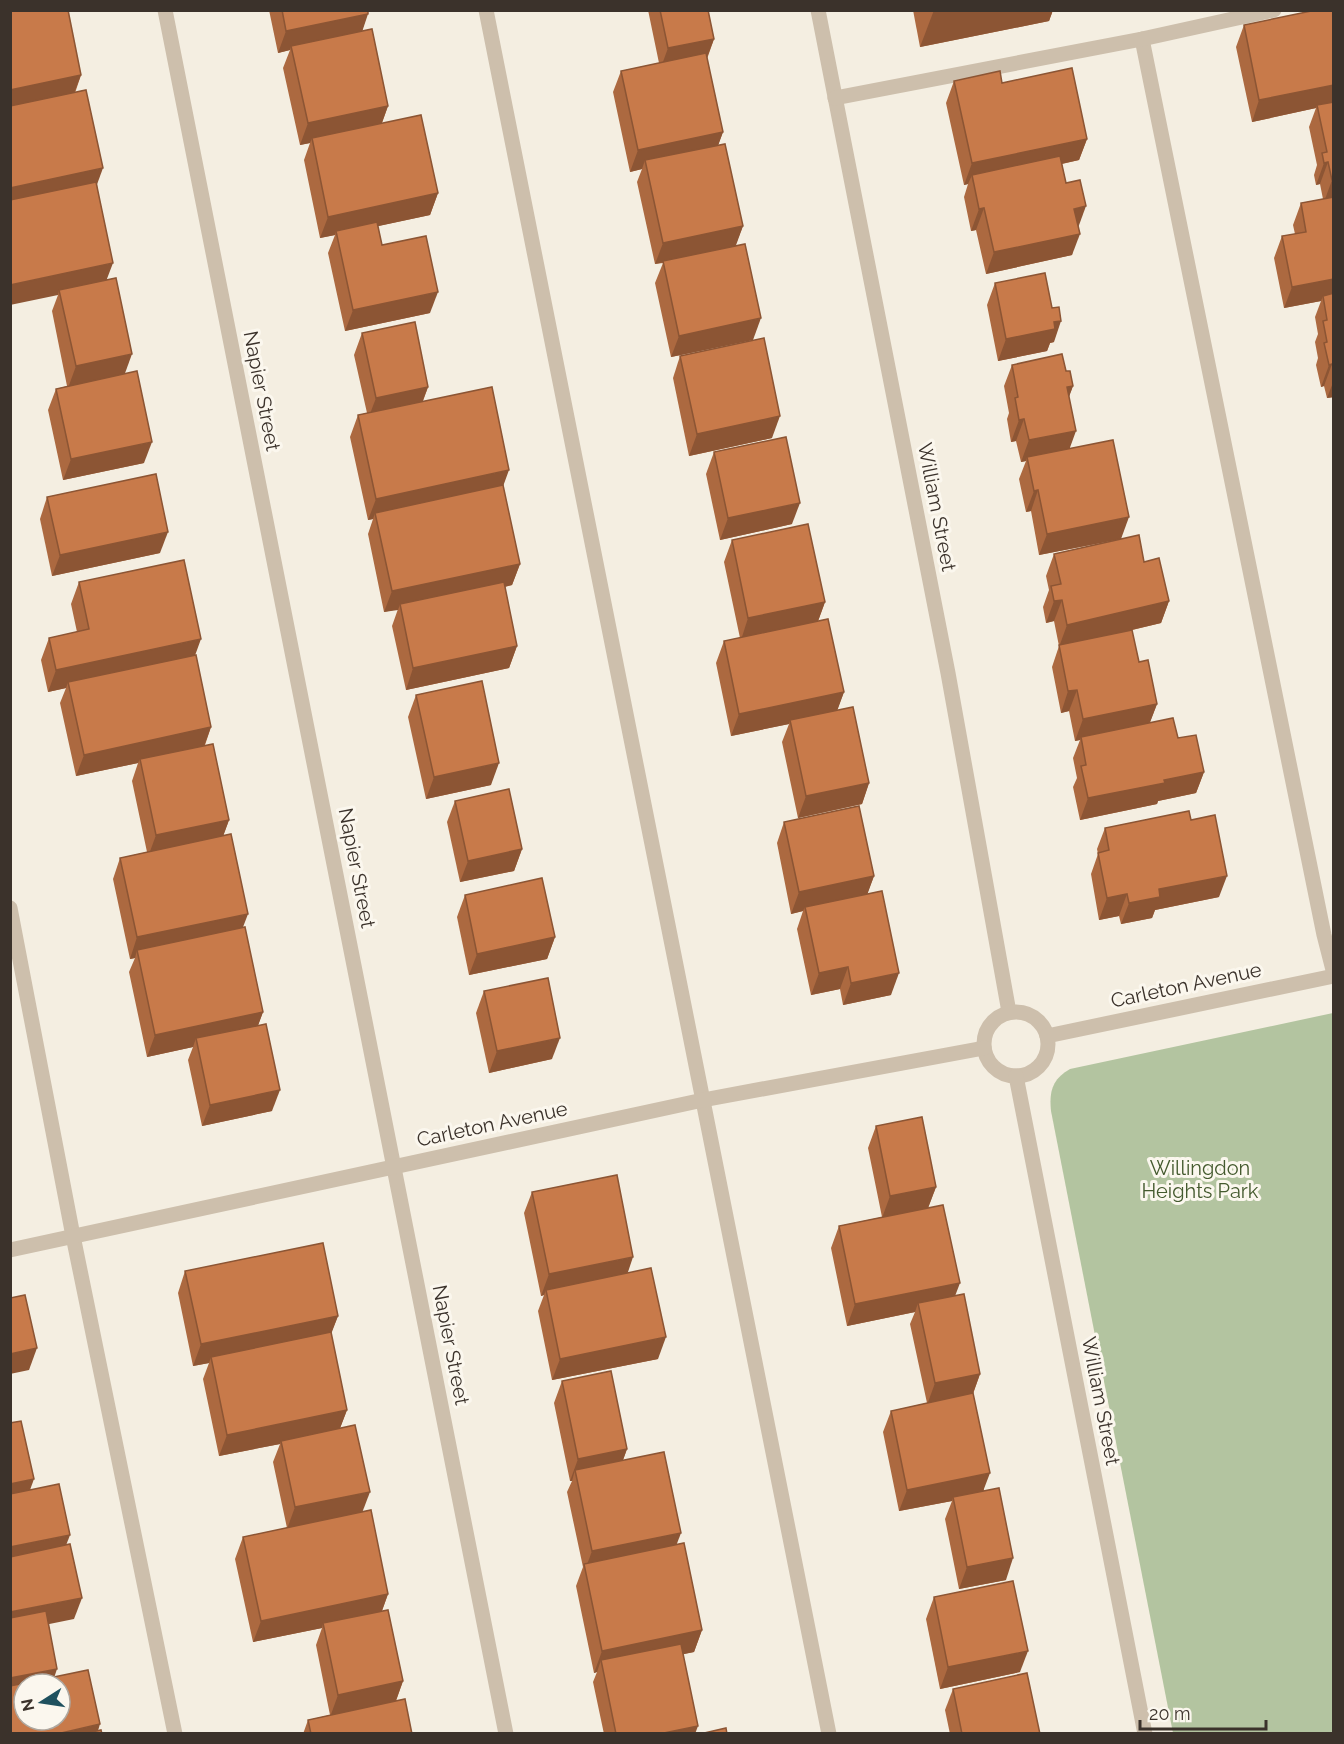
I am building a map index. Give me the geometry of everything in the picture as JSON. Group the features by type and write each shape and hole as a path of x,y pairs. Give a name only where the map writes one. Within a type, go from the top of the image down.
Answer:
{"street":[{"name":"Napier Street","path":"165,10 506,1734"},
{"path":"486,10 829,1734"},
{"name":"William Street","path":"818,10 948,673 1009,1012"},
{"path":"835,98 1142,39 1274,10"},
{"path":"1142,39 1334,975"},
{"path":"10,908 73,1236 175,1734"},
{"name":"Carleton Avenue","path":"1047,1036 1334,975"},
{"path":"1009,1012 1019,1012 1037,1019 1047,1036 1048,1046 1041,1064 1025,1074 1016,1076 1007,1075 992,1065 984,1048 987,1029 993,1022 1009,1012"},
{"name":"Carleton Avenue","path":"10,1250 703,1100 984,1048"},
{"name":"William Street","path":"1016,1076 1144,1734"}],"green space":[{"name":"Willingdon Heights Park","path":"1333,1013 1333,1733 1173,1733 1051,1111 1051,1092 1059,1077 1070,1069"}],"building":[{"path":"68,10 81,75 10,90 10,11"},
{"path":"282,10 368,10 368,14 286,31"},
{"path":"660,10 708,10 714,39 668,48"},
{"path":"1316,10 1334,10 1334,85 1259,100 1244,25"},
{"path":"372,29 388,106 308,123 291,46"},
{"path":"706,53 723,132 638,150 621,71"},
{"path":"1072,68 1087,139 972,163 954,81 1000,71 1002,83"},
{"path":"86,90 103,168 10,188 10,106"},
{"path":"1334,102 1334,180 1332,180 1328,162 1324,163 1322,153 1327,152 1317,105"},
{"path":"421,115 438,193 328,217 312,138"},
{"path":"725,144 743,226 663,243 645,160"},
{"path":"1060,156 1066,183 1080,180 1086,206 1074,209 1080,234 994,252 984,208 979,209 972,175"},
{"path":"96,182 113,263 10,285 10,200"},
{"path":"1334,197 1334,279 1292,287 1282,236 1306,232 1301,203"},
{"path":"377,222 382,245 426,236 438,292 353,310 336,231"},
{"path":"745,244 761,318 679,336 663,261"},
{"path":"1045,273 1052,308 1059,307 1061,321 1054,322 1055,329 1006,339 995,283"},
{"path":"116,278 132,354 76,366 59,290"},
{"path":"1334,293 1334,370 1332,364 1329,365 1324,343 1327,342 1323,321 1327,320 1323,296"},
{"path":"415,322 428,387 376,398 362,333"},
{"path":"764,338 780,416 697,434 680,356"},
{"path":"1062,354 1066,371 1070,371 1073,386 1067,387 1076,431 1029,440 1024,419 1019,420 1015,398 1018,397 1012,365"},
{"path":"137,371 152,442 71,459 56,389"},
{"path":"492,387 509,470 376,499 358,415"},
{"path":"786,437 800,503 728,518 714,452"},
{"path":"1113,440 1129,517 1047,534 1038,490 1034,491 1027,457"},
{"path":"156,474 168,532 60,555 47,497"},
{"path":"503,485 520,564 392,591 375,513"},
{"path":"808,524 825,602 748,618 732,540"},
{"path":"1139,535 1144,562 1159,558 1169,601 1067,625 1062,600 1054,601 1051,586 1061,584 1054,554"},
{"path":"184,560 201,639 56,670 49,638 89,629 79,582"},
{"path":"504,582 517,646 413,668 400,604"},
{"path":"828,619 844,692 739,714 724,641"},
{"path":"1132,630 1139,662 1148,660 1157,704 1083,719 1077,690 1068,691 1059,645"},
{"path":"196,655 211,727 84,755 68,682"},
{"path":"482,681 499,763 434,777 416,695"},
{"path":"853,707 869,783 806,796 790,720"},
{"path":"1173,718 1178,738 1196,735 1204,772 1164,780 1165,783 1088,798 1081,766 1086,765 1081,737"},
{"path":"213,744 229,820 156,835 140,759"},
{"path":"509,789 522,849 468,861 455,801"},
{"path":"859,806 874,876 799,892 784,822"},
{"path":"1189,811 1191,820 1215,815 1227,876 1159,889 1160,897 1129,903 1127,894 1107,898 1098,853 1109,850 1105,828"},
{"path":"231,834 248,914 137,937 120,858"},
{"path":"542,878 555,937 477,954 465,895"},
{"path":"882,891 899,973 851,983 848,967 819,973 805,907"},
{"path":"245,927 263,1012 155,1035 137,950"},
{"path":"548,978 560,1038 497,1051 484,991"},
{"path":"266,1024 280,1090 210,1105 196,1038"},
{"path":"922,1117 936,1187 890,1196 876,1126"},
{"path":"617,1175 633,1257 549,1274 532,1192"},
{"path":"943,1205 960,1283 855,1304 839,1226"},
{"path":"323,1243 338,1316 201,1344 185,1271"},
{"path":"651,1268 666,1337 560,1359 546,1290"},
{"path":"964,1294 980,1374 935,1383 918,1303"},
{"path":"25,1295 37,1348 10,1354 10,1298"},
{"path":"331,1332 347,1410 227,1435 211,1357"},
{"path":"611,1371 627,1449 578,1459 562,1381"},
{"path":"973,1393 990,1473 907,1490 891,1411"},
{"path":"21,1421 34,1479 10,1484 10,1423"},
{"path":"355,1425 370,1492 295,1507 281,1441"},
{"path":"664,1452 681,1533 592,1551 575,1470"},
{"path":"59,1484 70,1535 10,1547 10,1494"},
{"path":"999,1488 1013,1558 967,1567 953,1497"},
{"path":"371,1510 388,1594 261,1621 243,1537"},
{"path":"684,1543 702,1630 602,1651 584,1564"},
{"path":"70,1544 82,1598 10,1612 10,1557"},
{"path":"1013,1581 1028,1651 948,1667 934,1597"},
{"path":"388,1610 403,1681 338,1695 323,1623"},
{"path":"46,1611 57,1669 41,1672 12,1672 10,1678 10,1618"},
{"path":"681,1644 698,1726 659,1734 616,1734 601,1660"},
{"path":"88,1670 100,1724 72,1731 72,1673"},
{"path":"1027,1673 1040,1734 962,1734 953,1689"},
{"path":"10,1686 12,1686 12,1732 66,1732 57,1734 10,1734"},
{"path":"405,1699 412,1734 311,1734 308,1720"},
{"path":"726,1728 727,1734 700,1734"},
{"path":"101,1730 102,1734 83,1734"}]}
